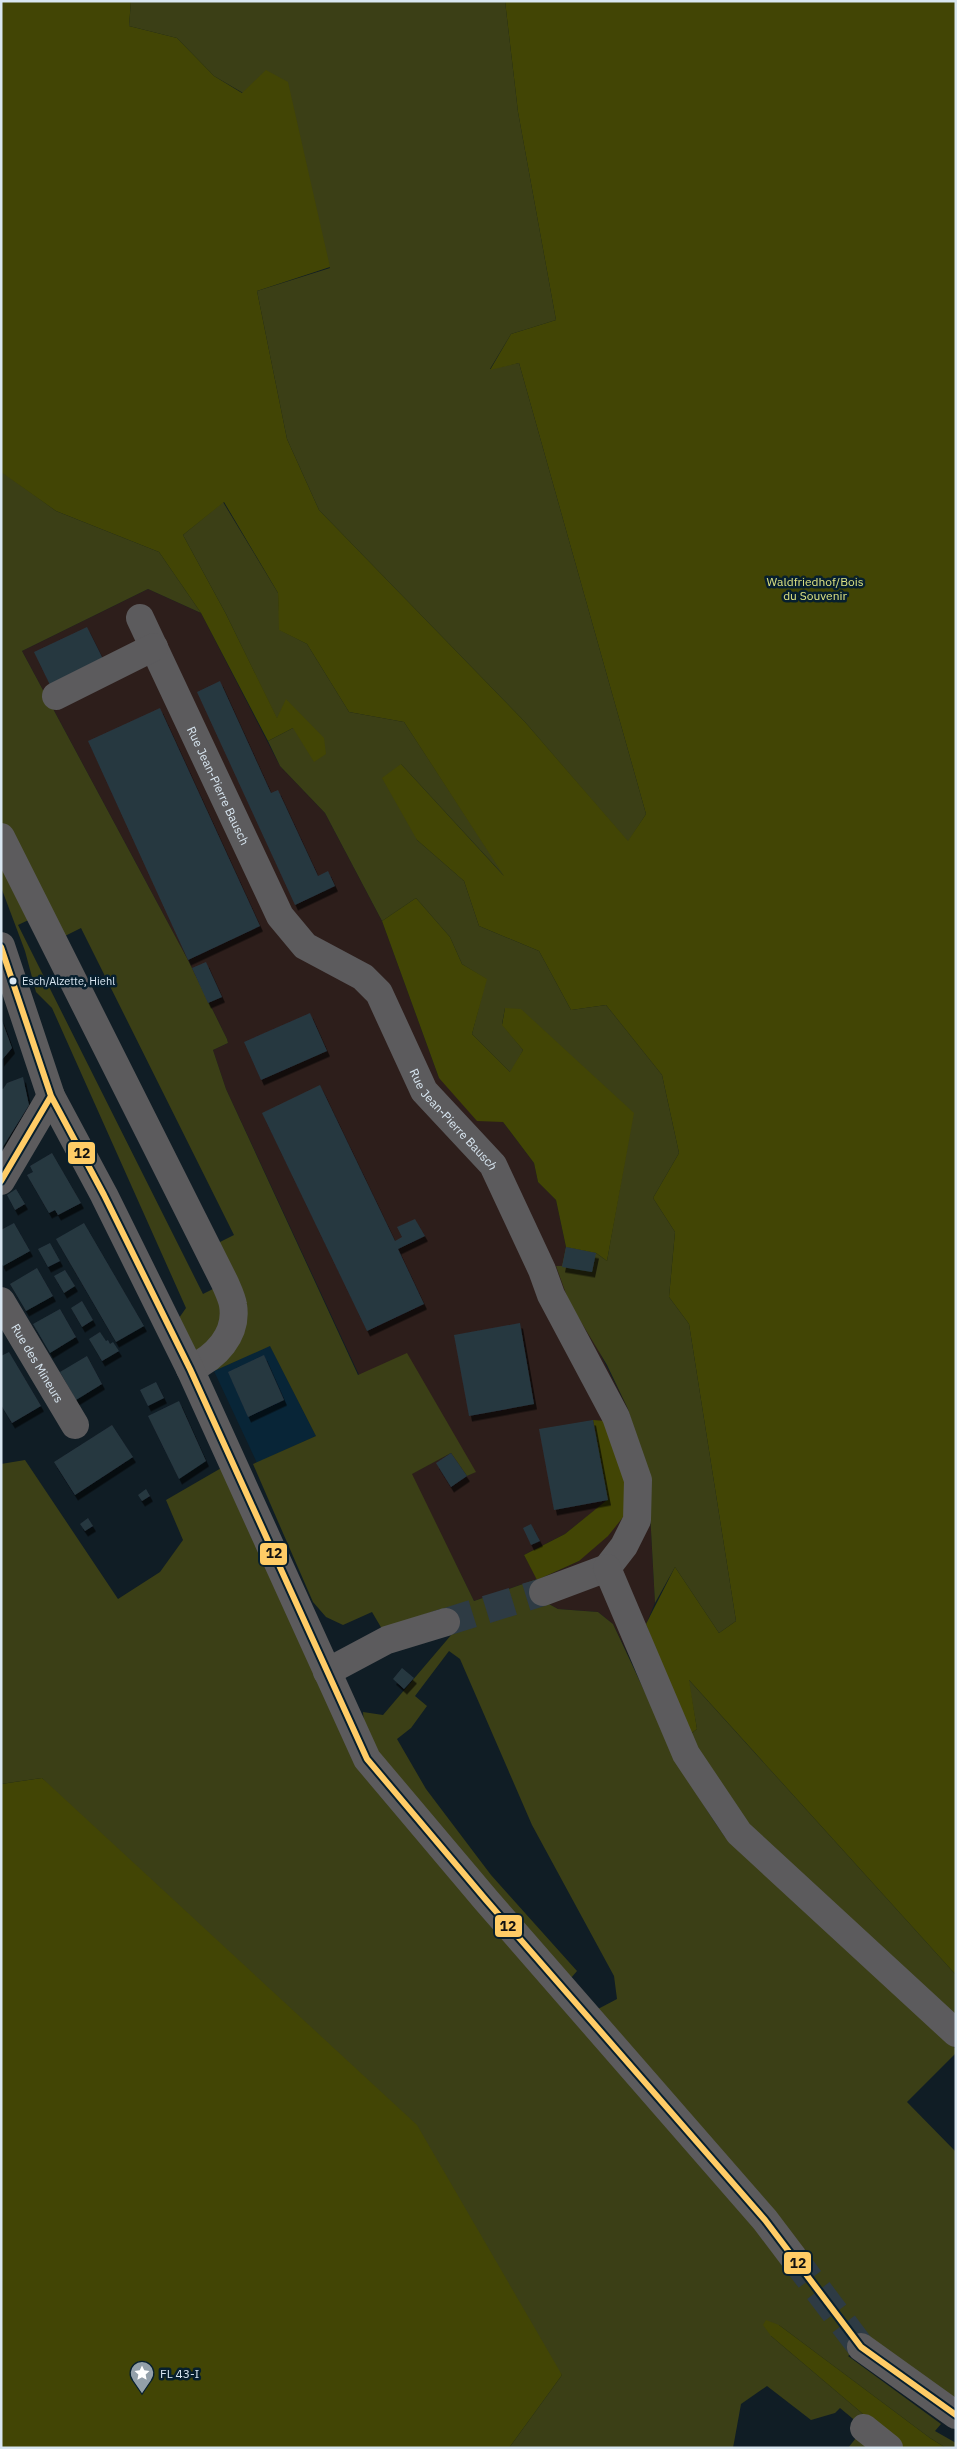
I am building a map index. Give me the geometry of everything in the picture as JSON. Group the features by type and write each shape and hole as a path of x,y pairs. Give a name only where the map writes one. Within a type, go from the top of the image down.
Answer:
{"street":[{"name":"Rue Jean-Pierre Bausch","path":"140,618 280,916 305,946 363,977 379,993 424,1090 493,1164 542,1270 551,1295 616,1417 638,1480 637,1520 624,1546 607,1568"},
{"path":"56,696 154,647"},
{"path":"1,837 10,873 48,910 221,1274 233,1306 231,1330 218,1352 190,1369"},
{"path":"1,946 51,1096 104,1195 190,1369 367,1759 486,1900 765,2220 793,2257"},
{"path":"1,1181 51,1096"},
{"name":"Rue des Mineurs","path":"1,1301 75,1425"},
{"path":"544,1592 607,1568 686,1754 739,1833 956,2033"},
{"path":"327,1672 387,1640 446,1622"},
{"path":"861,2347 956,2416"},
{"path":"864,2428 889,2448"}],"shaded area":[{"path":"148,589 201,613 280,766 325,813 382,921 439,1078 503,1122 534,1163 538,1182 556,1200 566,1247 562,1267 556,1266 628,1409 648,1476 655,1603 646,1624 657,1659 634,1666 613,1624 598,1612 558,1609 549,1604 537,1580 579,1561 608,1500 565,1534 524,1555 537,1579 474,1601 411,1474 451,1453 467,1476 475,1472 359,1375 226,1089 213,1050 228,1043 227,1039 188,960 22,651"},
{"path":"270,1345 316,1436 257,1463 214,1371"}],"green space":[{"name":"Waldfriedhof/Bois du Souvenir","path":"1,1 131,1 129,26 177,38 214,76 242,93 266,70 288,82 330,267 257,291 287,439 319,510 525,722 628,841 646,814 519,363 490,370 511,334 556,320 518,112 505,1 956,1 956,1975 689,1680 697,1729 688,1736 646,1624 675,1567 719,1633 736,1621 689,1324 669,1297 675,1232 653,1198 679,1153 662,1075 606,1005 571,1010 539,951 479,926 464,881 417,840 382,778 401,764 504,876 404,722 349,712 307,644 279,630 278,593 224,502 183,535 226,614 277,718 286,699 324,738 326,754 314,762 293,728 268,741 201,613 159,552 56,511 1,472"},
{"path":"131,1 505,1 518,112 556,320 511,334 490,369 519,363 646,814 628,842 525,722 319,510 287,439 257,291 330,268 243,93 214,76 177,38 129,26"},
{"path":"1,471 56,511 159,552 201,613 148,589 22,651 188,960 227,1039 228,1043 213,1050 226,1089 358,1375 407,1353 476,1472 467,1476 451,1453 412,1474 474,1601 537,1579 549,1604 558,1609 598,1612 613,1624 678,1760 725,1837 956,2049 956,2053 907,2102 956,2152 956,2400 871,2340 848,2356 941,2424 935,2431 956,2443 956,2448 946,2448 930,2438 779,2325 771,2336 903,2448 848,2448 864,2428 840,2408 835,2413 811,2420 767,2386 741,2404 733,2448 509,2448 562,2375 42,1778 1,1784 1,1464 25,1460 118,1599 160,1572 183,1540 166,1500 223,1467 367,1759 363,1712 383,1715 452,1634 440,1609 382,1629 372,1612 343,1625 326,1617 313,1602 253,1464 316,1436 270,1346 214,1371 204,1349 195,1351 179,1318 186,1308 52,1008 36,992 25,951 1,887","holes":["41,914 55,941 81,928 234,1235 208,1248 225,1283 203,1294 18,925","449,1651 460,1659 532,1825 614,1976 617,1999 598,2009 571,1978 577,1971 491,1875 426,1789 397,1739 411,1728 427,1706 415,1696"]},
{"path":"223,502 278,593 280,630 307,644 349,712 404,722 507,879 401,764 417,840 464,881 479,926 539,951 571,1010 606,1005 662,1075 679,1153 653,1198 675,1232 669,1297 689,1324 736,1621 719,1633 675,1567 655,1603 648,1476 628,1409 607,1365 569,1302 556,1266 562,1266 566,1247 596,1253 607,1261 633,1113 505,1008 502,1024 523,1050 511,1073 472,1034 486,979 462,964 450,937 416,898 382,921 325,813 280,766 268,741 293,728 287,700 277,719 226,614 183,535"},
{"path":"416,898 450,937 462,964 487,979 472,1034 510,1072 523,1050 502,1025 505,1008 521,1009 634,1113 607,1261 596,1253 566,1247 556,1200 538,1182 534,1163 503,1122 477,1121 439,1078 382,921"},
{"path":"593,1420 606,1421 628,1485 624,1516 608,1536 579,1561 537,1580 524,1555 565,1534 607,1500"},
{"path":"688,1679 956,1975 956,2018 746,1826 688,1736 697,1729"},
{"path":"42,1778 417,2125 562,2375 509,2448 1,2448 1,1784"},
{"path":"766,2320 779,2325 946,2448 903,2448 771,2336 763,2325"}],"building":[{"path":"87,627 103,659 50,685 34,652"},
{"path":"220,681 271,793 278,790 318,876 328,871 335,886 295,905 197,692"},
{"path":"160,708 260,926 188,960 88,741"},
{"path":"206,962 222,997 208,1003 192,968"},
{"path":"310,1013 327,1051 261,1080 244,1042"},
{"path":"1,1018 12,1048 1,1061"},
{"path":"23,1077 29,1105 1,1150 1,1088 3,1089 7,1083"},
{"path":"320,1085 395,1241 402,1237 397,1227 415,1219 425,1236 398,1249 424,1304 367,1331 262,1113"},
{"path":"52,1153 81,1203 58,1215 55,1210 49,1213 27,1175 33,1172 30,1166"},
{"path":"16,1189 25,1204 15,1210 7,1195"},
{"path":"14,1223 30,1251 3,1266 1,1263 1,1230"},
{"path":"84,1223 144,1326 116,1342 56,1239"},
{"path":"50,1243 60,1261 48,1267 38,1249"},
{"path":"566,1247 596,1253 592,1272 562,1267"},
{"path":"37,1268 53,1296 26,1311 10,1284"},
{"path":"65,1270 75,1286 64,1293 54,1276"},
{"path":"82,1301 93,1320 82,1327 71,1308"},
{"path":"60,1309 76,1337 50,1353 33,1324"},
{"path":"520,1323 534,1404 469,1416 454,1335"},
{"path":"100,1332 106,1341 108,1340 110,1344 113,1342 119,1351 102,1361 89,1339"},
{"path":"9,1352 41,1406 12,1423 1,1405 1,1356"},
{"path":"264,1355 284,1400 248,1417 228,1372"},
{"path":"87,1356 102,1384 76,1400 60,1372"},
{"path":"156,1382 164,1398 148,1406 140,1390"},
{"path":"179,1401 206,1461 179,1479 148,1416"},
{"path":"593,1420 608,1500 554,1510 539,1429"},
{"path":"112,1425 133,1457 75,1495 54,1462"},
{"path":"451,1453 467,1476 451,1487 436,1463"},
{"path":"146,1489 150,1496 142,1501 138,1495"},
{"path":"88,1518 93,1526 85,1531 80,1524"},
{"path":"531,1524 540,1541 531,1545 523,1528"},
{"path":"402,1668 414,1678 404,1689 393,1679"}],"tunnel":[{"path":"446,1622 543,1592"},
{"path":"793,2257 861,2347"}],"transit line":[{"name":"12","path":"1,947 51,1096 104,1195 190,1369 367,1759 486,1900 765,2220 861,2347 956,2415"},
{"name":"12","path":"1,1181 51,1096"}],"place":[{"name":"Esch/Alzette, Hiehl","path":"13,981"},
{"name":"FL 43-I","path":"142,2394"}]}
